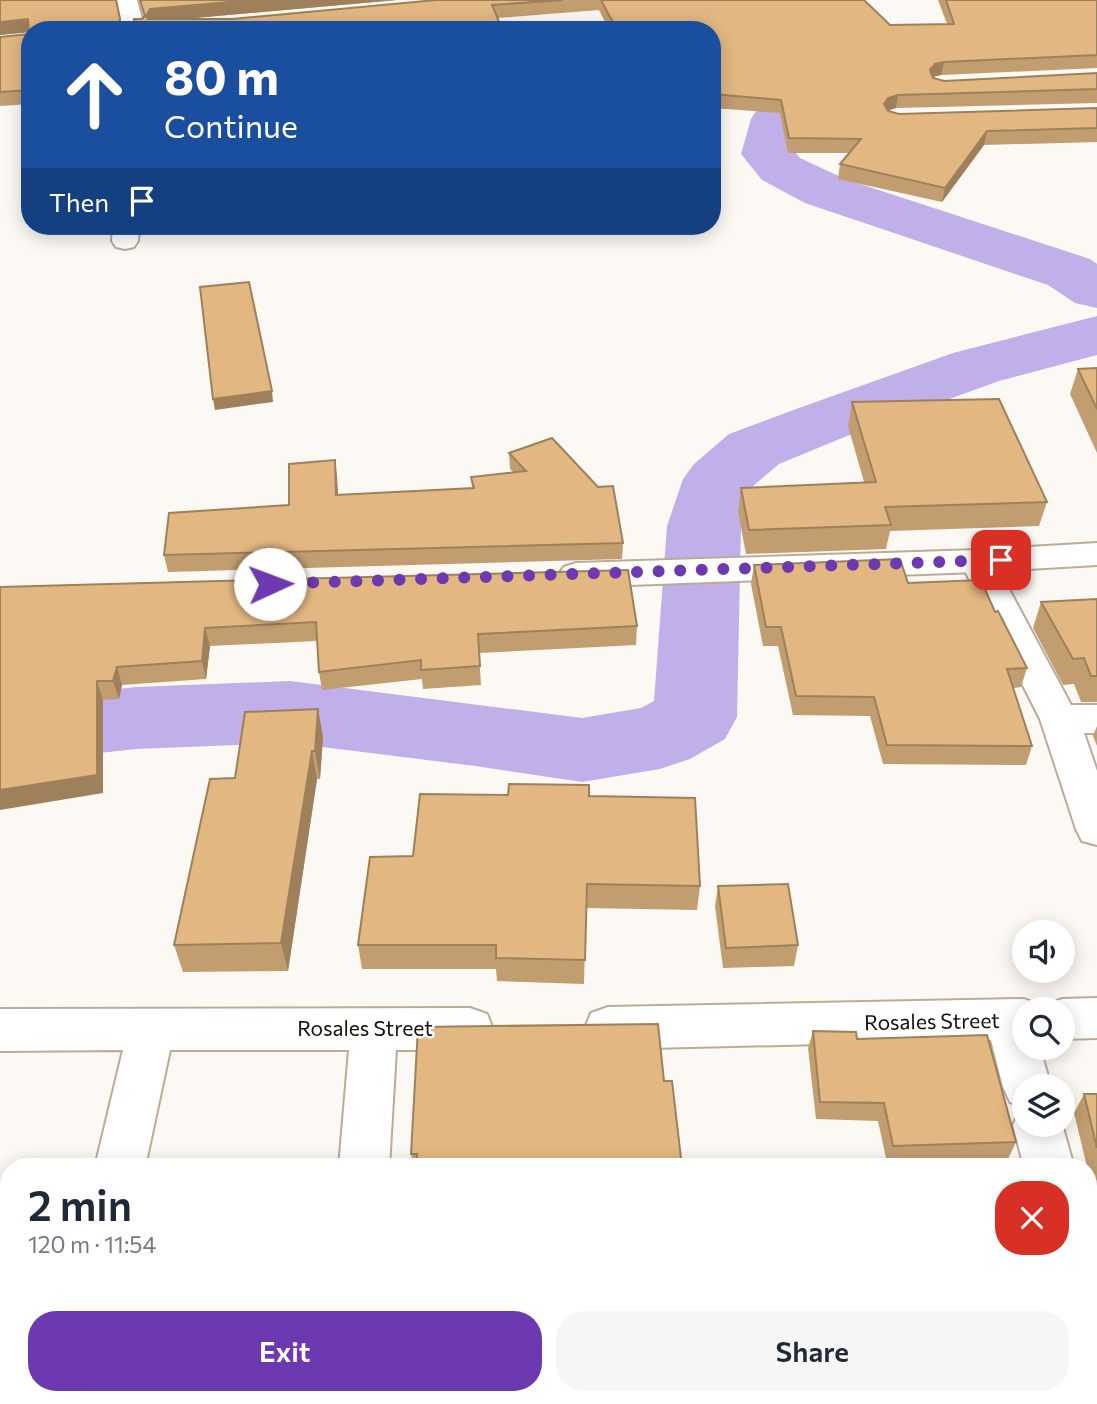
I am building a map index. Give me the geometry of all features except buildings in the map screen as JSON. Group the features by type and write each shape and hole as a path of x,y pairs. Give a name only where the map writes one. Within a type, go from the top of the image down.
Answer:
{"street":[{"path":"127,0 132,21"},
{"path":"539,576 978,561 1097,554"},
{"path":"978,561 1059,719 1097,829"},
{"path":"1059,719 1097,719"},
{"path":"1075,1018 1097,1018"},
{"name":"Rosales Street","path":"569,1028 1012,1020"},
{"path":"122,1158 151,1029"},
{"path":"366,1158 374,1029"},
{"name":"Rosales Street","path":"0,1030 513,1029"},
{"path":"1041,1137 1047,1158"}],"waterway":[{"path":"824,0 827,34 777,119 768,154 781,169 825,191 1069,272 1097,290"},
{"path":"0,733 136,718 290,712 582,750 660,737 695,717 704,526 719,479 754,449 823,422 976,367 1097,335"}],"route":[{"path":"270,584 1001,560"}]}
